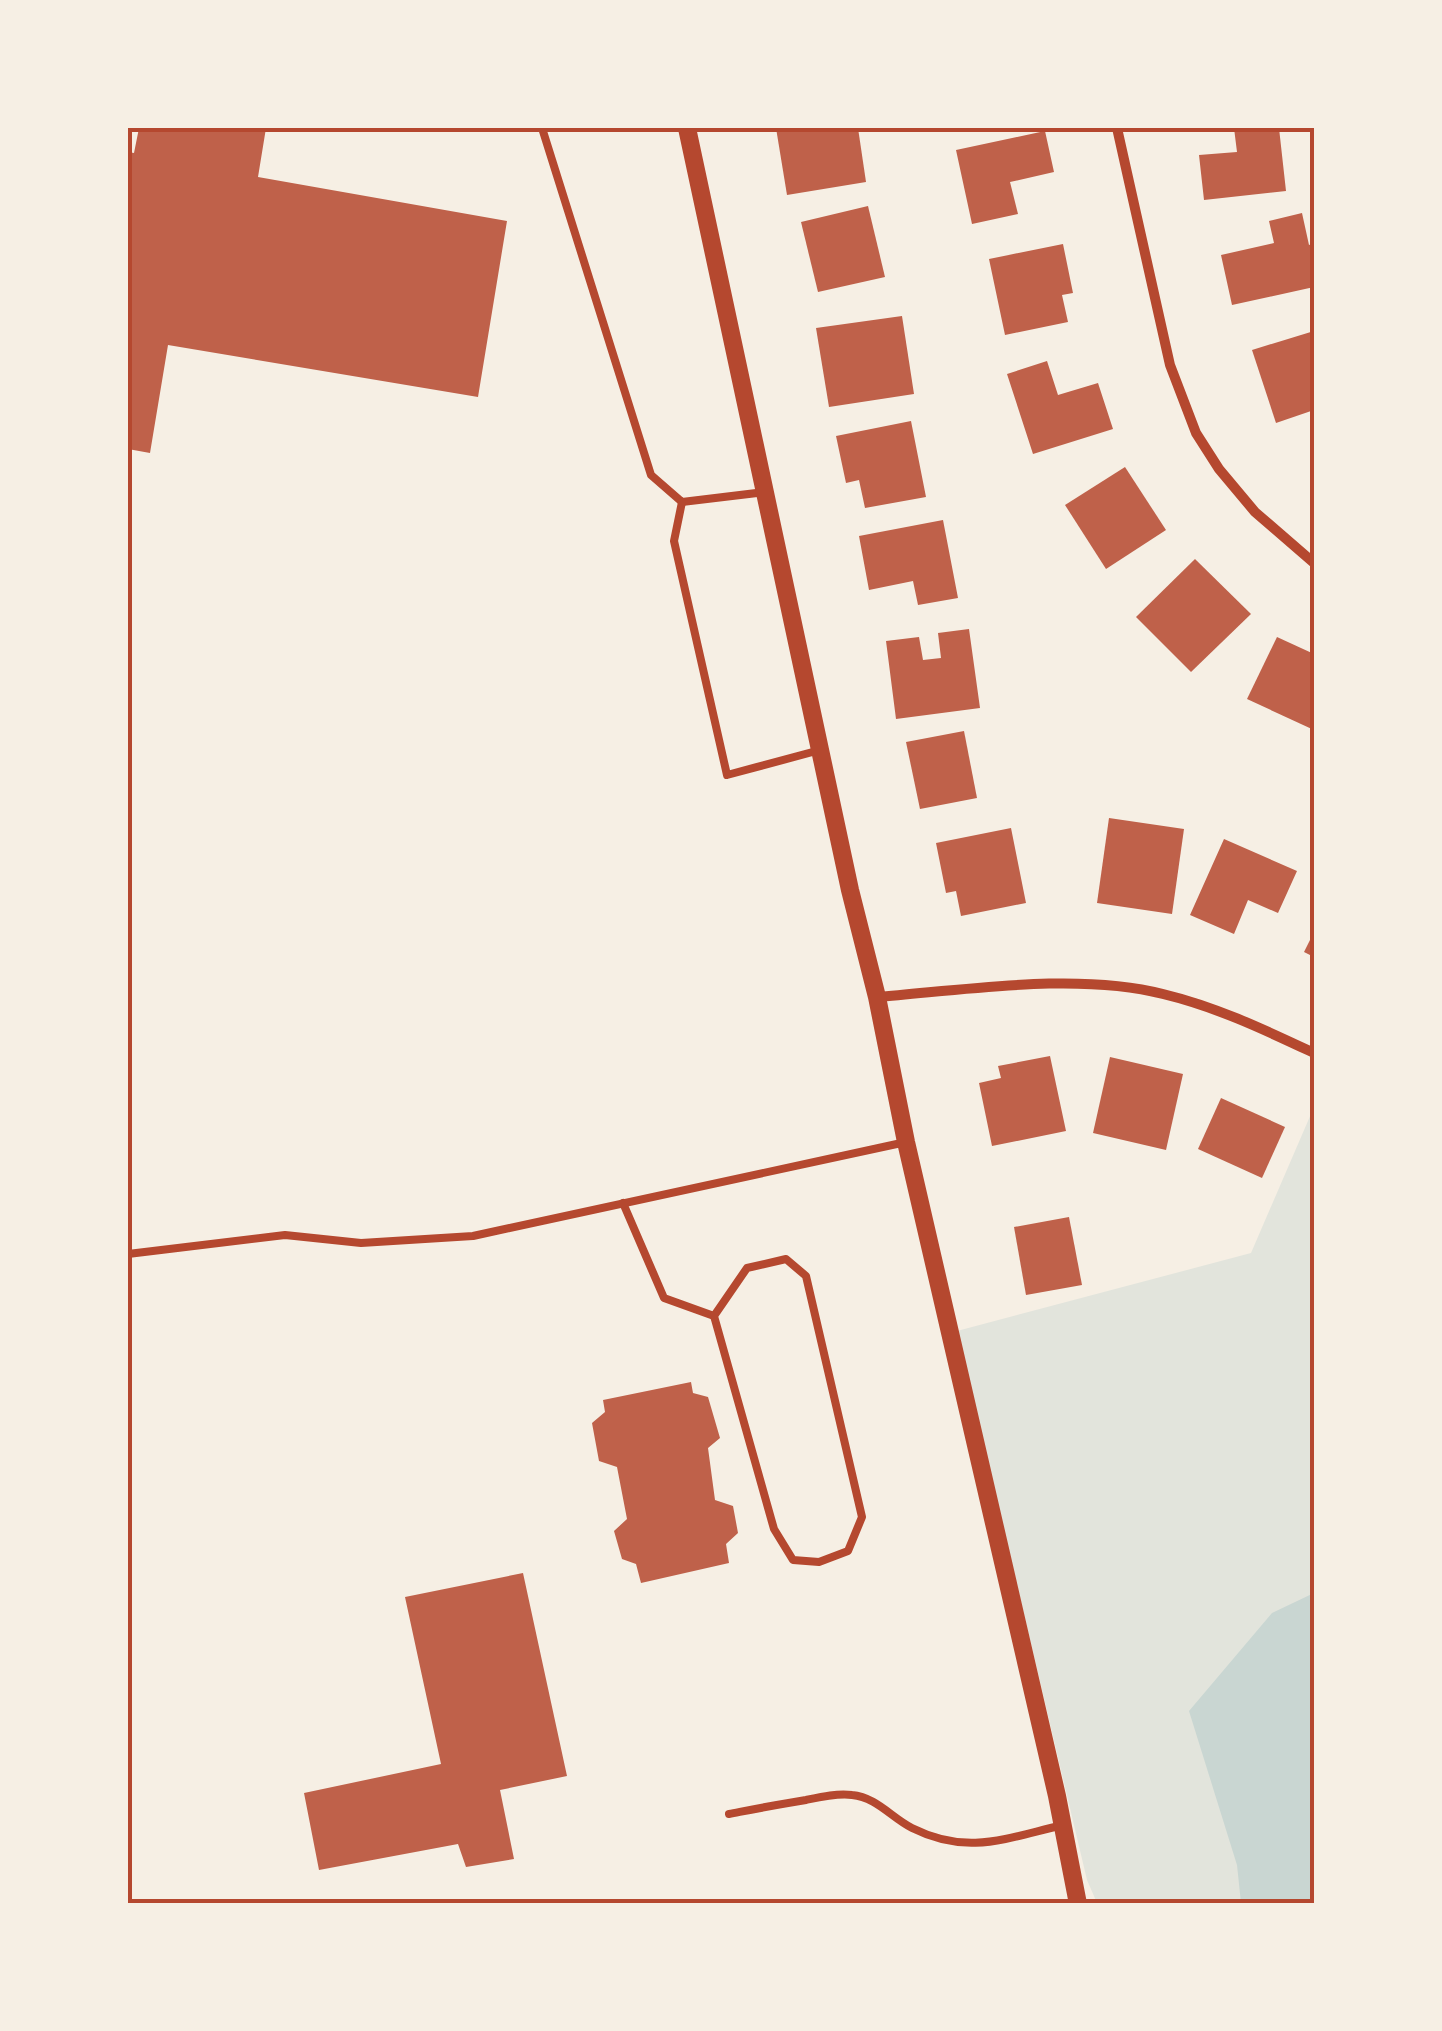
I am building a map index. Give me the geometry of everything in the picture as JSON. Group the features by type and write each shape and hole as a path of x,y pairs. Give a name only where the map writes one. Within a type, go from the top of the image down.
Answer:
{"street":[{"path":"686,128 850,890 878,998 906,1142 1078,1904"},
{"path":"1117,128 1170,365 1196,433 1218,469 1255,512 1314,563"},
{"path":"878,998 1036,984 1121,986 1161,993 1233,1015 1314,1053"}],"lane":[{"path":"542,128 651,475 682,502 765,492"},
{"path":"682,502 674,542 727,775 820,750"},
{"path":"128,1254 285,1235 361,1243 473,1236 906,1142"},
{"path":"623,1204 664,1298 714,1316"},
{"path":"786,1259 806,1276 862,1517 848,1551 819,1562 794,1560 774,1529 714,1316 747,1268 786,1259"},
{"path":"729,1814 854,1794 909,1827 942,1841 989,1842 1063,1824"}],"shaded area":[{"path":"1314,1107 1314,1903 1097,1903 1087,1880 957,1331 1251,1253"},
{"path":"1314,1593 1314,1903 1241,1903 1237,1865 1189,1711 1272,1613"}],"building":[{"path":"139,128 266,128 258,177 507,221 478,397 168,345 150,453 128,449 128,152 134,153"},
{"path":"776,128 858,128 866,182 787,195"},
{"path":"1234,128 1279,128 1286,191 1204,200 1199,155 1237,152"},
{"path":"1045,131 1054,172 1010,182 1018,214 972,224 956,150"},
{"path":"868,206 885,277 818,292 801,222"},
{"path":"1302,213 1309,245 1314,243 1314,287 1232,305 1221,255 1274,243 1269,221"},
{"path":"1063,244 1073,293 1062,295 1068,322 1005,335 989,259"},
{"path":"902,316 914,394 829,407 816,328"},
{"path":"1314,331 1314,410 1276,423 1252,350"},
{"path":"1047,361 1058,395 1098,383 1113,429 1033,454 1007,374"},
{"path":"911,421 926,497 865,508 859,480 846,483 836,436"},
{"path":"1125,467 1166,530 1106,569 1065,505"},
{"path":"943,520 958,598 918,605 913,581 869,590 859,536"},
{"path":"1195,559 1251,614 1191,672 1136,617"},
{"path":"969,629 980,708 896,719 886,641 919,637 923,660 941,658 938,633"},
{"path":"1277,637 1314,654 1314,730 1247,699"},
{"path":"964,731 977,798 920,809 906,742"},
{"path":"1109,818 1184,829 1172,914 1097,903"},
{"path":"1011,828 1026,903 961,916 956,891 946,893 936,843"},
{"path":"1224,839 1297,871 1278,913 1248,900 1234,934 1190,915"},
{"path":"1314,932 1314,957 1304,952"},
{"path":"1050,1056 1066,1131 992,1146 979,1083 1001,1078 998,1066"},
{"path":"1110,1057 1183,1074 1166,1150 1093,1133"},
{"path":"1221,1098 1285,1127 1262,1178 1198,1149"},
{"path":"1069,1217 1082,1285 1026,1295 1014,1227"},
{"path":"691,1382 693,1393 708,1397 720,1438 708,1448 715,1500 733,1506 738,1533 726,1544 729,1563 641,1583 636,1564 622,1559 614,1531 627,1519 617,1467 599,1461 592,1423 605,1412 603,1400"},
{"path":"523,1573 567,1776 500,1790 514,1859 466,1867 458,1844 319,1870 304,1793 441,1764 405,1597"}]}
